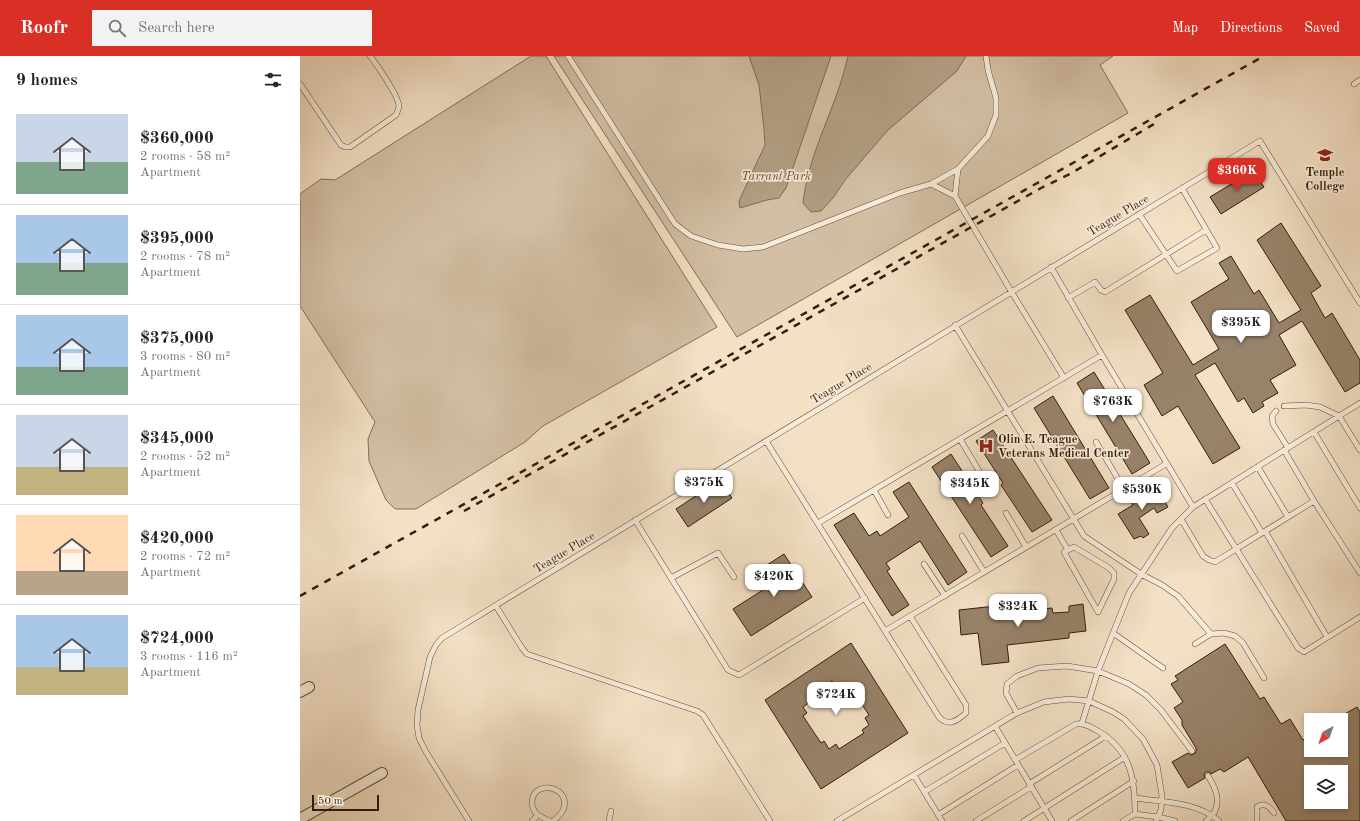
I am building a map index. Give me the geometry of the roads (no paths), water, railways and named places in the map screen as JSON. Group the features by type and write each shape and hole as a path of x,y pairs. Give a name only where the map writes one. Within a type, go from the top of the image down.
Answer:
{"street":[{"path":"300,819 382,773"}],"lane":[{"path":"300,84 341,145 350,147 396,115 398,111 398,101 388,82 370,56"},
{"path":"568,56 674,224 691,236 718,245 743,249 764,246 900,193 931,184 958,169 988,136 996,115 996,98 988,70 986,56"},
{"path":"1354,84 1360,80"},
{"name":"Teague Place","path":"469,821 426,752 419,738 417,724 418,710 430,657 436,645 442,638 1260,141 1360,303"},
{"path":"954,196 958,169"},
{"path":"931,184 954,196 1064,378"},
{"path":"1139,214 1177,271 1217,248 1182,188"},
{"path":"1068,298 1095,282 1101,290 1105,292 1206,230"},
{"path":"1051,267 1192,507"},
{"path":"955,325 1084,536 1141,574 1162,585 1178,596 1211,634"},
{"path":"818,523 1102,355"},
{"path":"1082,723 1098,671 1129,593 1172,528 1192,507 1360,403"},
{"path":"1284,406 1306,405 1320,407 1339,416 1360,450"},
{"path":"1276,411 1272,416 1274,424 1286,449 1314,501 1360,573"},
{"path":"1314,432 1360,508"},
{"path":"960,439 988,486"},
{"path":"766,441 939,717 946,723 950,723 962,717 966,713 966,705 910,616"},
{"path":"1096,442 1124,489"},
{"path":"885,631 1166,464"},
{"path":"1258,466 1288,517"},
{"path":"1232,483 1327,637"},
{"path":"874,490 888,515"},
{"path":"1205,499 1298,648 1304,652 1360,617"},
{"path":"1181,519 1203,556 1215,562 1314,501"},
{"path":"1006,513 1026,547"},
{"path":"636,520 728,670 739,675 865,598"},
{"path":"1056,530 1068,550"},
{"path":"962,536 984,572"},
{"path":"1074,547 1109,568 1114,573 1114,579 1098,612 1064,552 1068,550 1074,547"},
{"path":"671,578 718,553 734,577"},
{"path":"924,564 945,596"},
{"path":"496,606 527,654 697,711 703,715 770,821"},
{"path":"1113,632 1164,668"},
{"path":"1195,644 1211,634 1224,633 1234,636 1243,643 1264,678"},
{"path":"1017,713 1006,693 1007,684 1017,676 1038,668 1067,666 1098,671 1128,684 1146,695 1161,710 1192,751"},
{"path":"838,821 1017,713 1044,702 1069,699 1088,701 1113,712 1124,719 1143,739 1157,765 1161,781 1162,810 1157,819"},
{"path":"1015,760 1076,724 1082,723 1106,736 1117,746 1125,757 1134,781 1135,814"},
{"path":"995,726 1052,821"},
{"path":"976,821 1106,736"},
{"path":"924,792 1005,743"},
{"path":"1024,821 1125,757"},
{"path":"938,815 1018,765"},
{"path":"914,775 942,821"},
{"path":"1206,821 1213,816 1217,808 1217,795 1208,776"},
{"path":"1071,821 1134,781"},
{"path":"543,788 554,788 562,795 565,805 560,815 551,821 537,816 533,810 532,805 535,794 543,788"},
{"path":"1135,798 1203,810 1219,821"},
{"path":"1257,821 1257,807 1261,805 1266,804 1274,813"},
{"path":"609,821 611,811"},
{"path":"1123,821 1135,814 1175,821"},
{"path":"532,821 537,816"}],"railway":[{"path":"300,596 1264,56"},
{"path":"464,511 1043,187 1070,174 1154,124"}],"place":[{"name":"Temple College","path":"1325,155"},
{"name":"Olin E. Teague Veterans Medical Center","path":"986,446"}],"park label":[{"name":"Tarrant Park","path":"776,176"}]}
